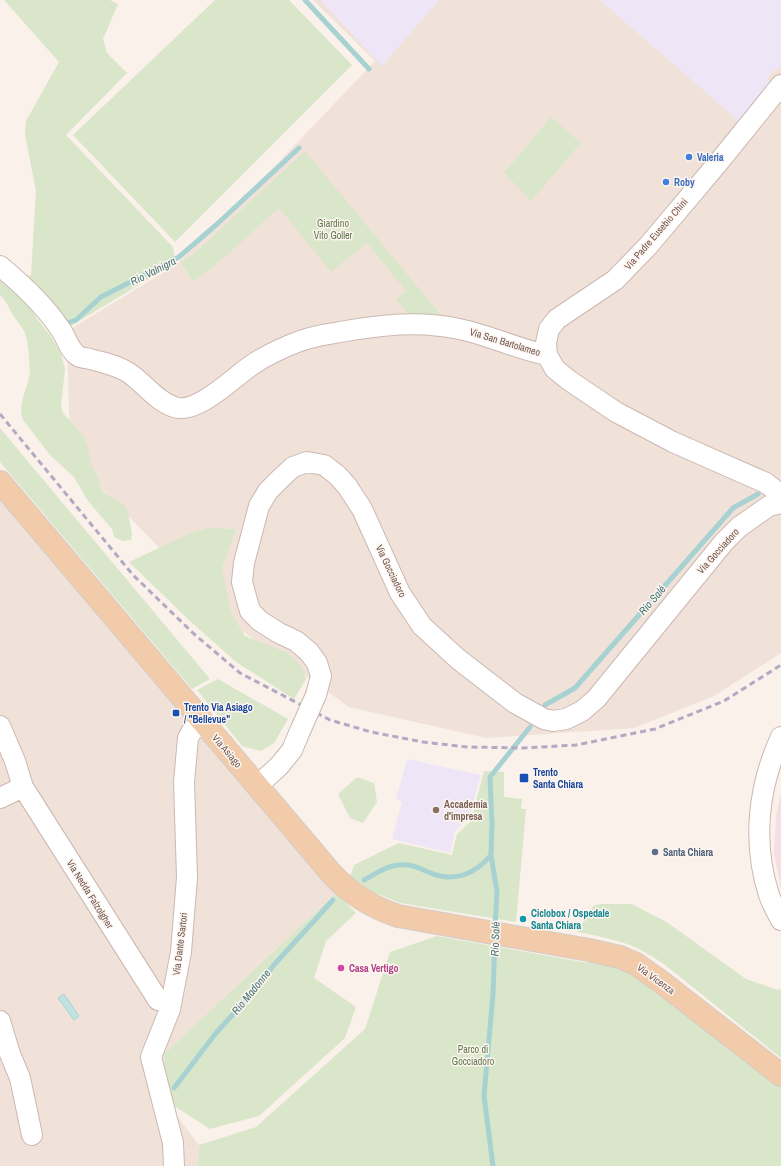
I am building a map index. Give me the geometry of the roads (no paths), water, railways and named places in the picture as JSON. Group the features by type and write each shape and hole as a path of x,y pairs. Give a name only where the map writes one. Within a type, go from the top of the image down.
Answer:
{"main road":[{"name":"Via Asiago","path":"0,482 331,873 353,894 380,909 398,916 484,931"},
{"name":"Via Vicenza","path":"484,931 589,950 620,957 629,961 645,969 781,1075"}],"street":[{"name":"Via Padre Eusebio Chini","path":"547,355 546,343 549,329 556,319 615,280 633,262 709,174 781,85"},
{"name":"Via San Bartolameo","path":"0,266 37,300 62,331 68,345 79,357 114,365 129,373 166,403 175,408 184,409 212,396 228,391 250,367 301,341 323,335 379,325 421,324 459,329 529,351 547,355 555,369 616,412 673,442 766,483 781,495"},
{"name":"Via Gocciadoro","path":"257,786 279,766 292,750 316,695 321,676 317,663 310,652 296,641 279,633 260,621 250,611 242,582 244,563 259,506 268,491 294,467 307,462 324,465 337,475 347,486 362,509 400,593 422,626 458,659 515,703 544,720 553,721 566,719 577,714 596,700 724,542 739,527 760,512 769,506 781,503"},
{"name":"Via Dante Sartori","path":"174,1166 173,1143 151,1057 170,1009 180,952 187,877 184,782 188,738 192,731 203,721"},
{"name":"Via Nedda Falzolgher","path":"0,726 15,761 23,787 158,1000"},
{"path":"779,741 768,771 762,794 759,843 762,868 769,896 781,920"},
{"path":"0,798 23,787"},
{"path":"0,1021 10,1054 20,1078 32,1135"}],"water":[{"path":"64,994 79,1016 74,1020 58,998"}],"waterway":[{"name":"Rio Valnigra","path":"305,0 369,69"},
{"name":"Rio Valnigra","path":"63,319 67,323 76,320 101,297 179,257 299,148"},
{"name":"Rio Salé","path":"545,705 575,688 733,508 758,494"},
{"name":"Rio Salé","path":"495,928 497,892 491,855 492,824 490,777 530,727"},
{"name":"Rio Madonne","path":"364,880 385,869 403,865 414,866 437,875 454,877 478,868 491,855"},
{"name":"Rio Madonne","path":"174,1088 216,1033 255,990 273,966 333,900"},
{"name":"Rio Salé","path":"493,1166 484,1096 493,994 495,938"}],"railway":[{"path":"0,414 133,575 194,634 240,673 330,720 371,732 423,742 467,747 524,748 576,745 655,729 724,701 781,665"}],"place":[{"name":"Valeria","path":"689,157"},
{"name":"Roby","path":"666,182"},
{"name":"Trento Via Asiago / \"Bellevue\"","path":"176,713"},
{"name":"Trento Santa Chiara","path":"524,778"},
{"name":"Accademia d'impresa","path":"436,810"},
{"name":"Santa Chiara","path":"655,852"},
{"name":"Ciclobox / Ospedale Santa Chiara","path":"523,919"},
{"name":"Casa Vertigo","path":"341,968"}],"park label":[{"name":"Giardino Vito Goller","path":"333,228"},
{"name":"Parco di Gocciadoro","path":"473,1054"}]}
